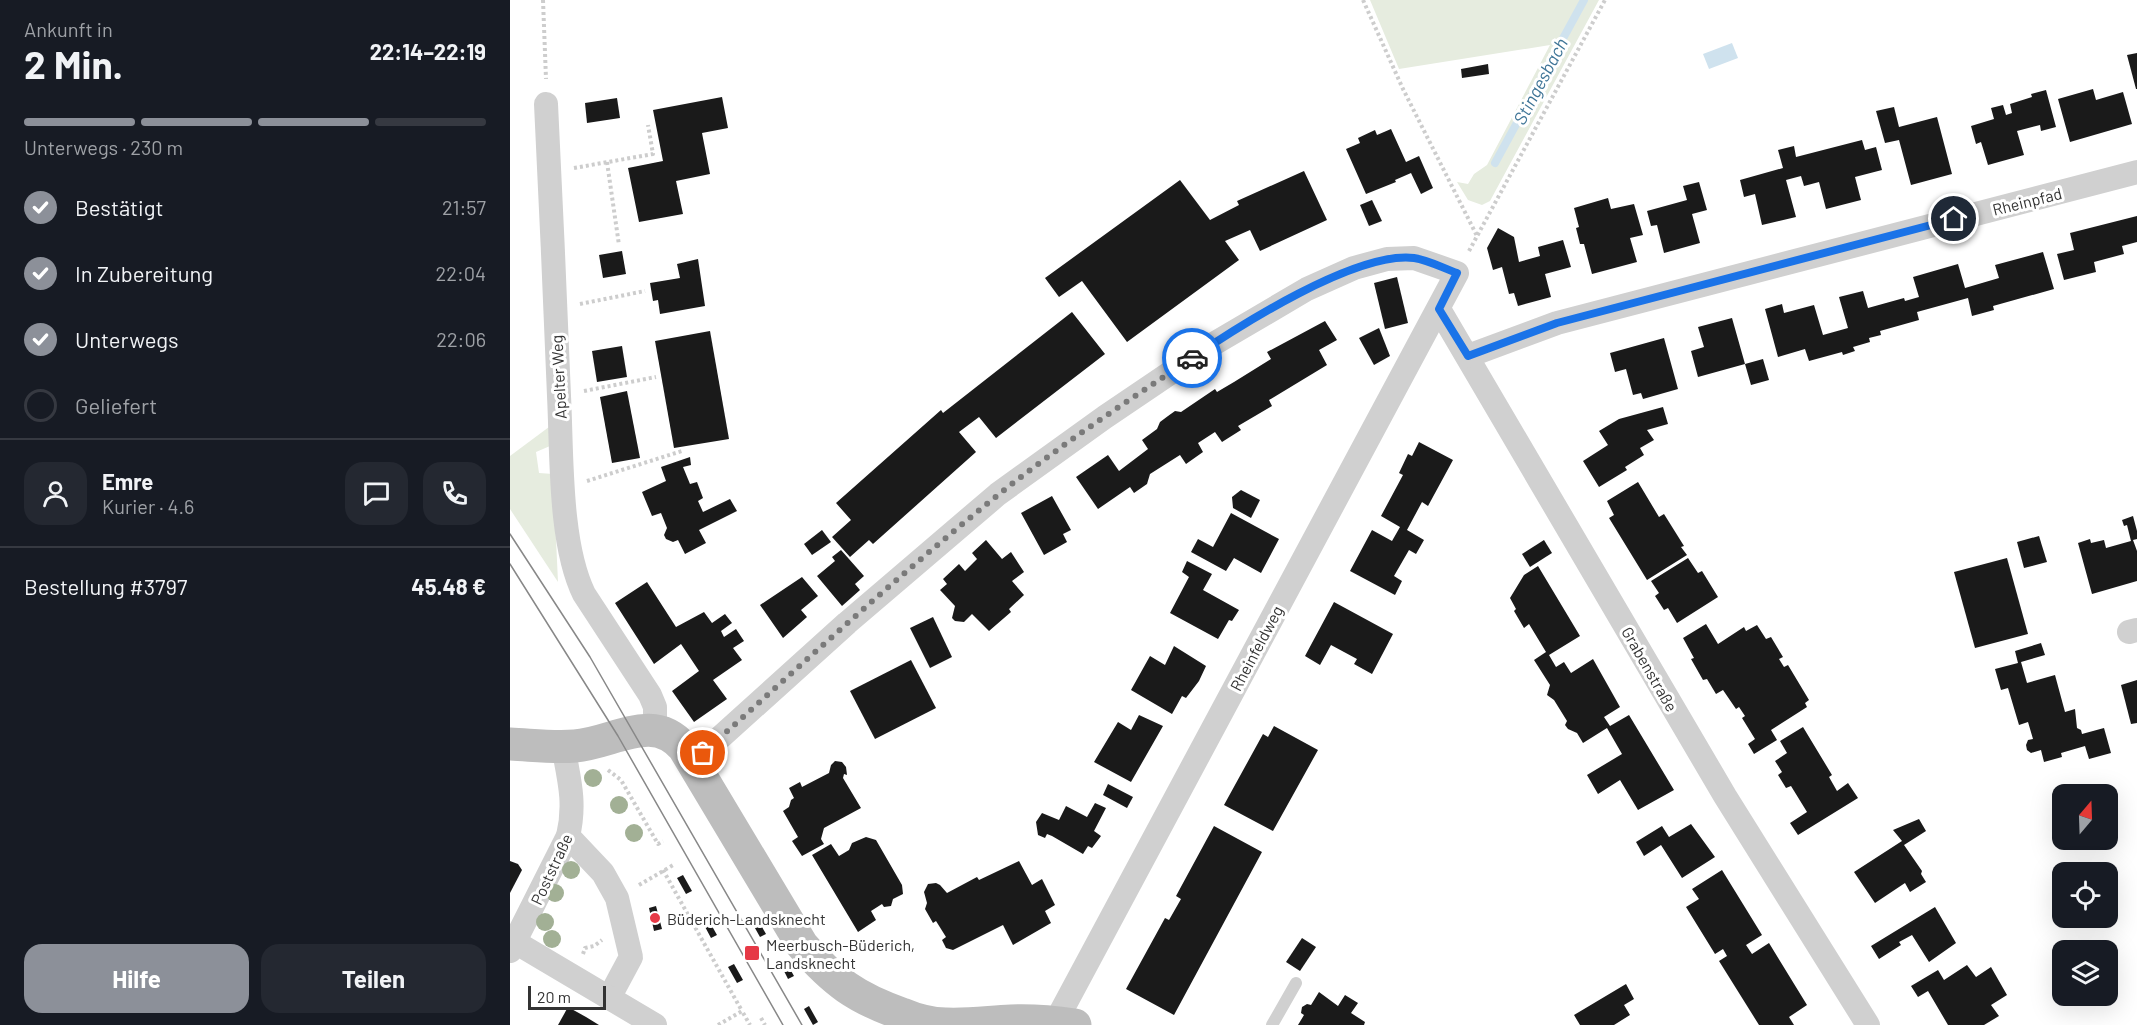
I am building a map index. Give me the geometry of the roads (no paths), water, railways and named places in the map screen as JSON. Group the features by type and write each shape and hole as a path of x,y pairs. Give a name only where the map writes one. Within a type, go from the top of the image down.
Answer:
{"main road":[{"path":"510,744 570,746 644,731 668,734 677,739 693,762 802,945 825,972 848,990 873,1004 917,1020 934,1023 1013,1021 1065,1024"}],"street":[{"name":"Apelter Weg","path":"546,104 563,489 567,522 577,579 584,594 651,695 655,707 644,731"},
{"name":"Rheinpfad","path":"1468,356 1557,323 1601,310 2137,172"},
{"name":"Rheinfeldweg","path":"693,762 848,623 999,494 1105,417 1210,346 1307,289 1354,268 1387,259 1414,258 1457,273 1065,1024"},
{"name":"Grabenstraße","path":"1439,309 1725,796 1868,1025"},
{"name":"Poststraße","path":"512,947 568,836 573,817 570,746"},
{"path":"568,836 603,873 617,898 631,957 609,998"},
{"path":"512,947 655,1025"}],"lane":[{"path":"1272,1025 1296,983"}],"water":[{"path":"1732,43 1738,58 1709,69 1703,54"}],"waterway":[{"name":"Stingesbach","path":"1495,163 1584,0"}],"tram line":[{"path":"510,534 590,657 802,1025"},
{"path":"510,564 618,736 783,1025"}],"place":[{"name":"Büderich-Landsknecht","path":"655,918"},
{"name":"Meerbusch-Büderich, Landsknecht","path":"752,953"}]}
